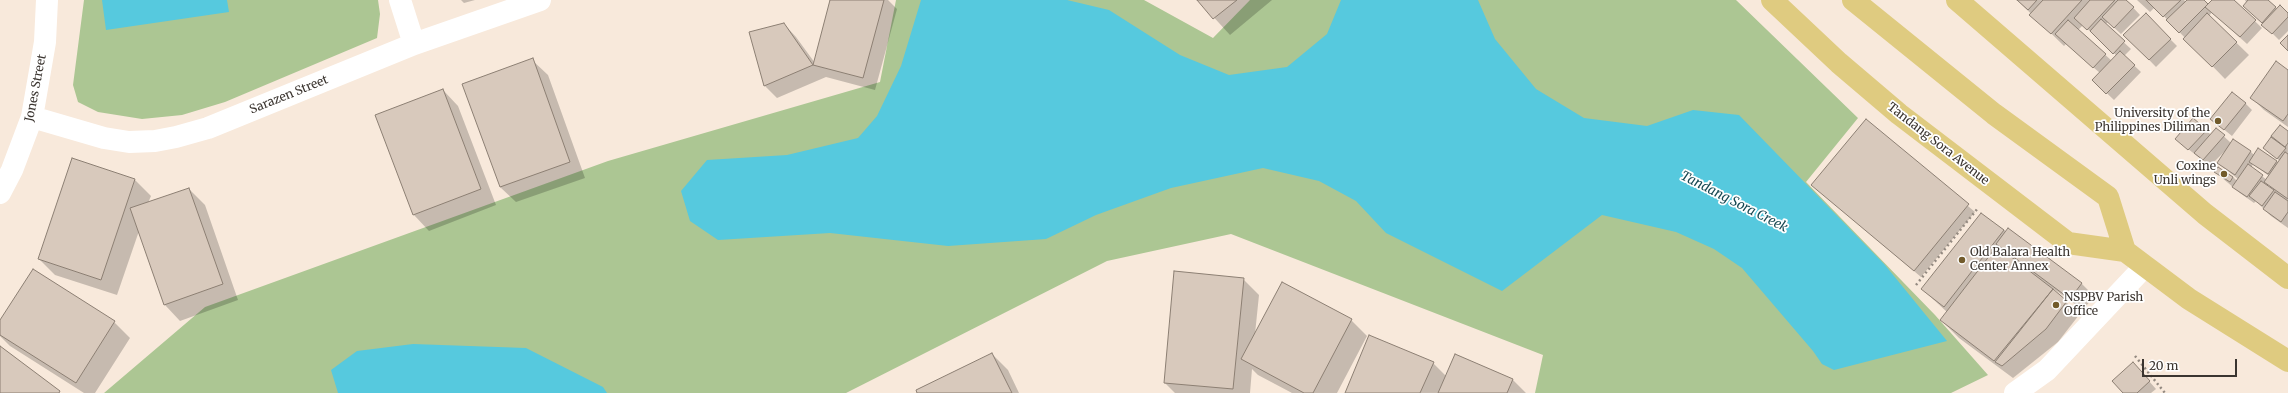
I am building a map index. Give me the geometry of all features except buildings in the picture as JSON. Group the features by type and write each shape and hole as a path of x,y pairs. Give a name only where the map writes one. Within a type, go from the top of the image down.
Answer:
{"main road":[{"name":"Tandang Sora Avenue","path":"1772,0 1867,88 2068,243 2125,251 2189,299 2288,361"},
{"path":"1853,0 1994,114 2108,197 2125,251"},
{"path":"1957,0 2205,214 2288,278"}],"street":[{"name":"Jones Street","path":"0,193 12,170 32,116 45,42 47,0"},
{"path":"400,0 414,44"},
{"name":"Sarazen Street","path":"32,116 104,138 130,142 169,138 208,128 414,44 540,0"},
{"path":"2015,393 2047,370 2145,266"}],"path":[{"path":"1916,285 1994,187"},
{"path":"2135,356 2165,393"}],"green space":[{"path":"84,0 378,0 380,14 377,38 225,102 182,115 142,119 98,112 78,102 73,85"},
{"path":"896,0 1144,0 1213,38 1250,0 1736,0 1858,118 1806,182 1935,315 1988,375 1951,393 1535,393 1543,355 1231,234 1107,261 846,393 104,393 205,307 608,161 880,82"}],"water":[{"path":"102,0 227,0 229,12 106,30"},
{"name":"Tandang Sora Creek","path":"921,0 1067,0 1109,10 1180,55 1229,75 1287,67 1327,34 1341,0 1478,0 1495,39 1536,89 1584,118 1647,126 1693,110 1739,115 1885,265 1947,341 1834,370 1822,364 1813,351 1742,268 1714,249 1676,232 1602,215 1502,291 1386,233 1356,201 1319,181 1263,168 1171,188 1096,215 1046,239 948,246 830,233 718,240 690,221 681,191 707,160 787,155 858,138 877,116 901,66"},
{"path":"413,344 526,348 603,387 607,393 338,393 331,370 357,351"}],"place":[{"name":"University of the Philippines Diliman","path":"2218,121"},
{"name":"Coxine Unli wings","path":"2224,174"},
{"name":"Old Balara Health Center Annex","path":"1962,260"},
{"name":"NSPBV Parish Office","path":"2056,305"}]}
